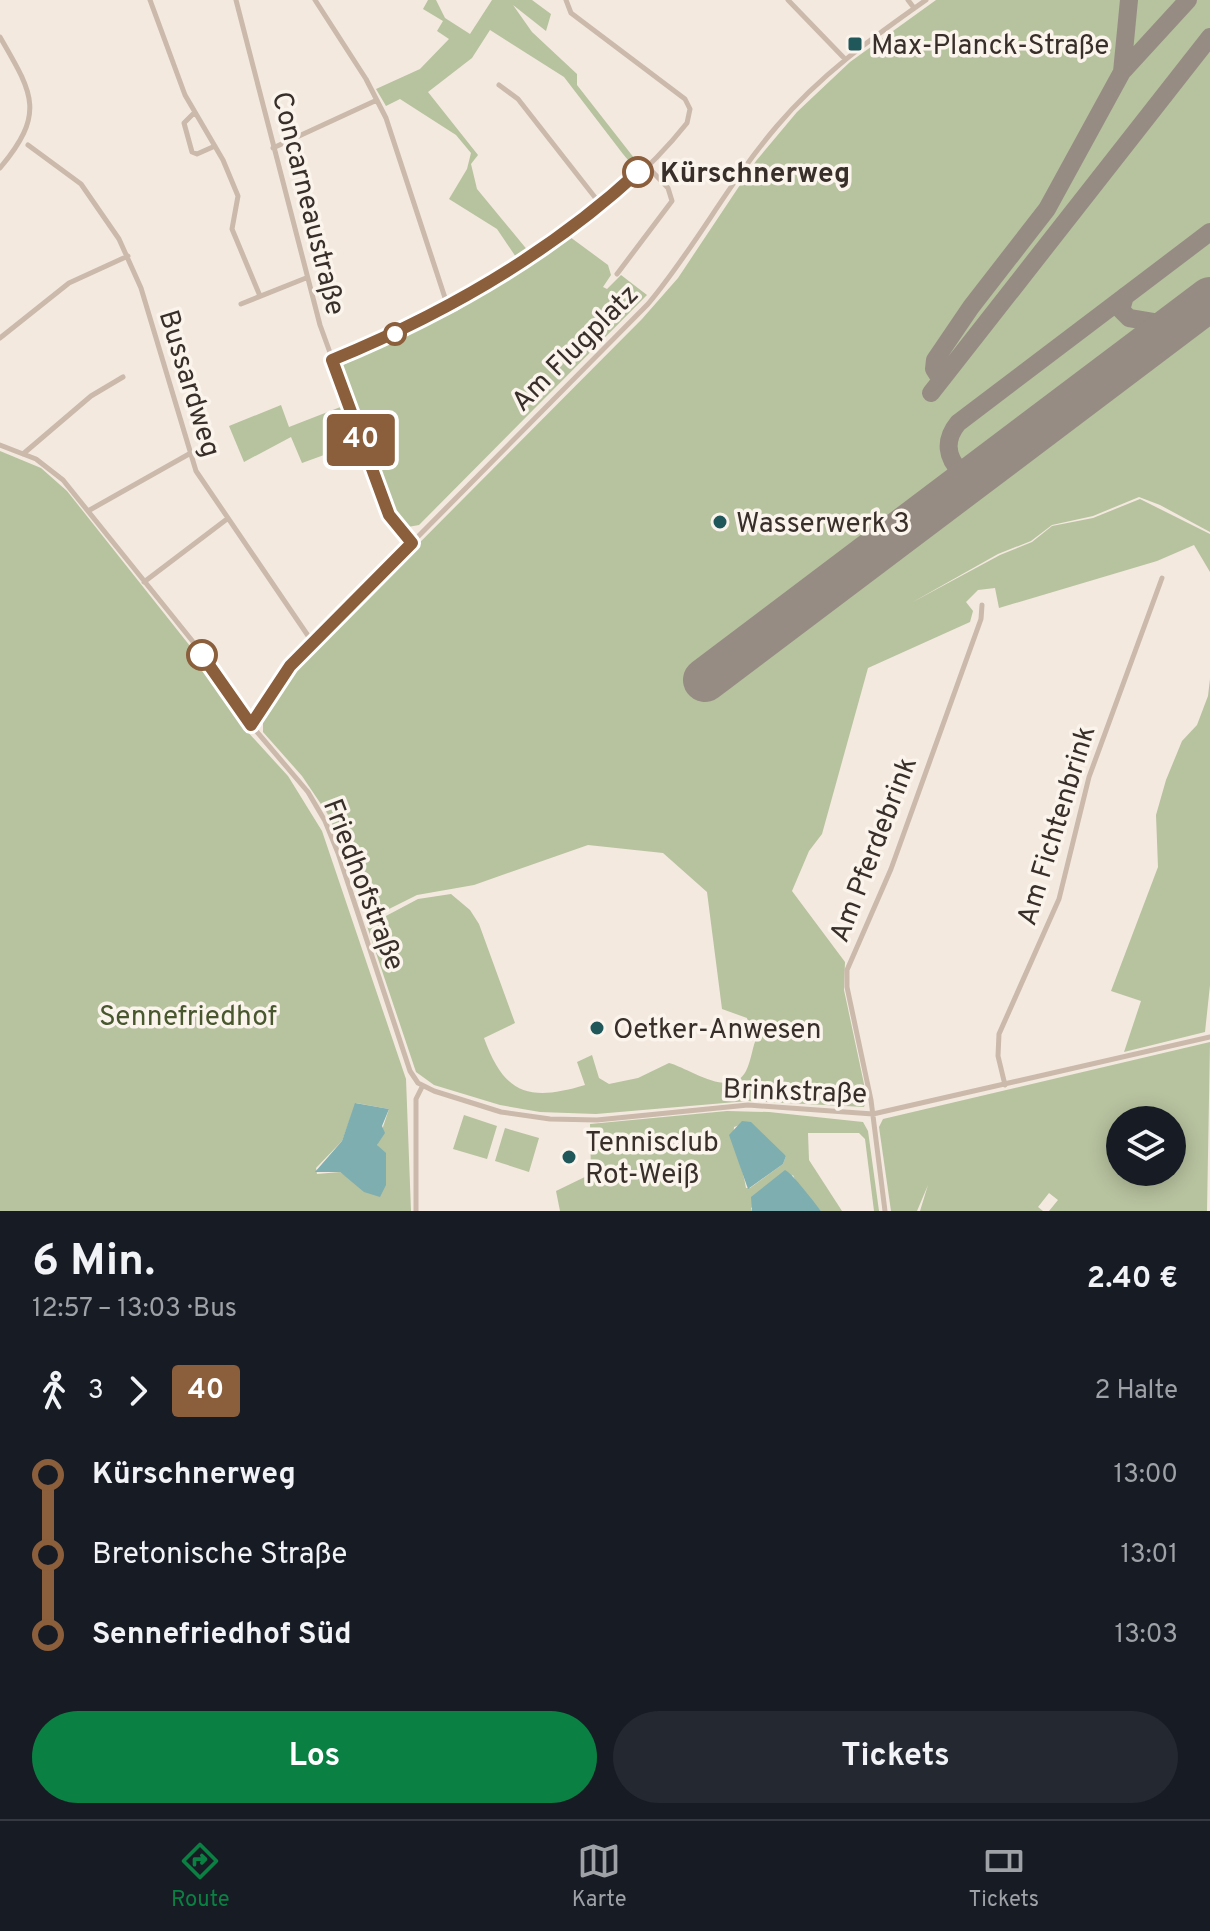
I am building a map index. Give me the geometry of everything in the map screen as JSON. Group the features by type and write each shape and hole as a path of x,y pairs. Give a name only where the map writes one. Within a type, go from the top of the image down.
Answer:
{"street":[{"path":"150,0 194,113 215,146 238,196 232,229 260,296"},
{"name":"Concarneaustraße","path":"236,0 306,278 332,360 389,515 412,543"},
{"path":"315,0 388,123 448,307"},
{"path":"332,360 448,307 527,260 601,205 687,123 690,109 681,95 571,13 566,0"},
{"path":"788,0 845,59"},
{"path":"908,0 914,8"},
{"name":"Am Flugplatz","path":"251,725 284,673 648,304 683,260 769,136 801,99 845,59 926,0"},
{"path":"0,37 21,74 30,104 22,141 0,168"},
{"path":"499,85 518,99 601,205"},
{"path":"273,148 377,100"},
{"path":"194,113 184,123 192,152 197,154 215,146"},
{"name":"Bussardweg","path":"28,145 81,184 128,256 141,288 189,454 206,488 313,643"},
{"path":"617,274 672,201 668,188 646,165"},
{"path":"0,338 55,291 128,256"},
{"path":"241,304 306,278"},
{"path":"23,454 91,396 123,377"},
{"name":"Friedhofstraße","path":"0,445 54,472 88,511 194,643 251,725 292,771 325,821 410,1071 422,1087"},
{"path":"88,511 189,454"},
{"path":"144,582 227,519"},
{"name":"Am Fichtenbrink","path":"1005,1085 998,1056 999,1034 1059,899 1089,777 1162,578"},
{"name":"Am Pferdebrink","path":"885,1211 873,1114 847,987 847,970 891,869 981,619 982,605"},
{"name":"Brinkstraße","path":"422,1087 501,1112 570,1120 737,1105 873,1114 1210,1037"},
{"path":"416,1211 416,1099 422,1087"}],"green space":[{"path":"428,0 436,0 445,18 470,34 492,0 532,0 551,14 546,31 513,5 532,32 577,74 577,85 638,163 633,166 564,77 490,30 472,58 428,92 478,155 471,164 477,189 529,252 518,260 497,229 449,199 467,169 471,153 456,135 400,99 386,106 376,89 420,69 449,39 437,31 443,21 423,9"},
{"path":"936,0 1210,0 1210,532 1139,497 1093,516 1052,525 1031,541 998,554 911,603 1000,555 1032,542 1052,526 1093,518 1140,499 1210,534 1210,572 1194,545 1157,561 999,608 995,588 978,590 966,602 973,611 970,622 868,668 822,834 809,851 792,891 845,962 844,990 867,1098 864,1107 748,1101 596,1114 540,1112 500,1105 434,1085 416,1072 367,926 418,899 451,894 470,910 479,924 515,1023 484,1038 500,1071 510,1082 521,1089 548,1093 585,1085 577,1062 592,1055 599,1078 609,1084 638,1078 669,1063 720,1083 739,1079 746,1071 758,1035 749,1030 747,1018 722,1009 707,892 663,853 588,845 474,885 417,895 367,920 329,816 302,776 263,732 263,720 294,669 642,319 678,278 756,161 797,112 850,62"},
{"path":"570,237 608,265 611,275 603,287 607,289 621,275 647,295 419,525 408,527 391,503 342,373 343,365 457,311"},
{"path":"281,405 289,427 343,406 357,443 302,463 291,437 244,462 229,426"},
{"name":"Sennefriedhof","path":"0,451 41,468 67,491 190,646 245,729 288,776 322,831 406,1079 411,1211 0,1211","holes":["356,1103 389,1109 377,1145 379,1150 354,1182 340,1172 317,1174 316,1168 342,1141"]},
{"path":"1210,679 1210,985 1205,1032 1124,1052 1141,1001 1111,991 1158,867 1156,815 1166,780 1182,741 1197,725 1208,696"},
{"path":"1210,1042 1207,1211 1049,1211 1058,1200 1049,1193 1038,1207 1043,1211 920,1211 928,1185 917,1211 891,1211 879,1127 883,1119"},
{"path":"727,1111 863,1122 868,1131 879,1211 874,1211 865,1139 859,1133 808,1133 809,1160 842,1211 821,1211 798,1187 793,1175 751,1208 752,1211 560,1211 556,1191 591,1174 590,1124","holes":["740,1125 786,1156 783,1164 746,1188 734,1127"]},
{"path":"464,1115 497,1126 487,1159 453,1149"},
{"path":"505,1128 539,1138 529,1172 495,1161"}],"water":[{"path":"355,1103 389,1109 382,1126 385,1133 377,1145 386,1153 386,1185 380,1197 364,1192 340,1172 315,1172 342,1141"},
{"path":"742,1121 751,1122 786,1156 783,1164 748,1189 729,1135"},
{"path":"785,1170 821,1211 752,1211 751,1197"}],"taxiway":[{"path":"1122,72 1129,0"},
{"path":"941,380 934,369 935,360 971,307 1047,209 1122,72 1188,0"},
{"path":"931,393 1210,37"},
{"path":"978,474 962,473 950,455 950,436 958,423 1210,232"},
{"path":"1125,296 1121,310 1129,318 1165,324 1187,316"}],"runway":[{"path":"705,680 1210,299"}],"bus line":[{"name":"40","path":"202,655 251,725 290,666 412,543 389,515 332,360 421,321 500,277 594,210 638,172"}],"place":[{"name":"Max-Planck-Straße","path":"855,44"},
{"name":"Kürschnerweg","path":"638,172"},
{"name":"Wasserwerk 3","path":"720,522"},
{"name":"Oetker-Anwesen","path":"597,1028"},
{"name":"Tennisclub Rot-Weiß","path":"569,1157"}]}
